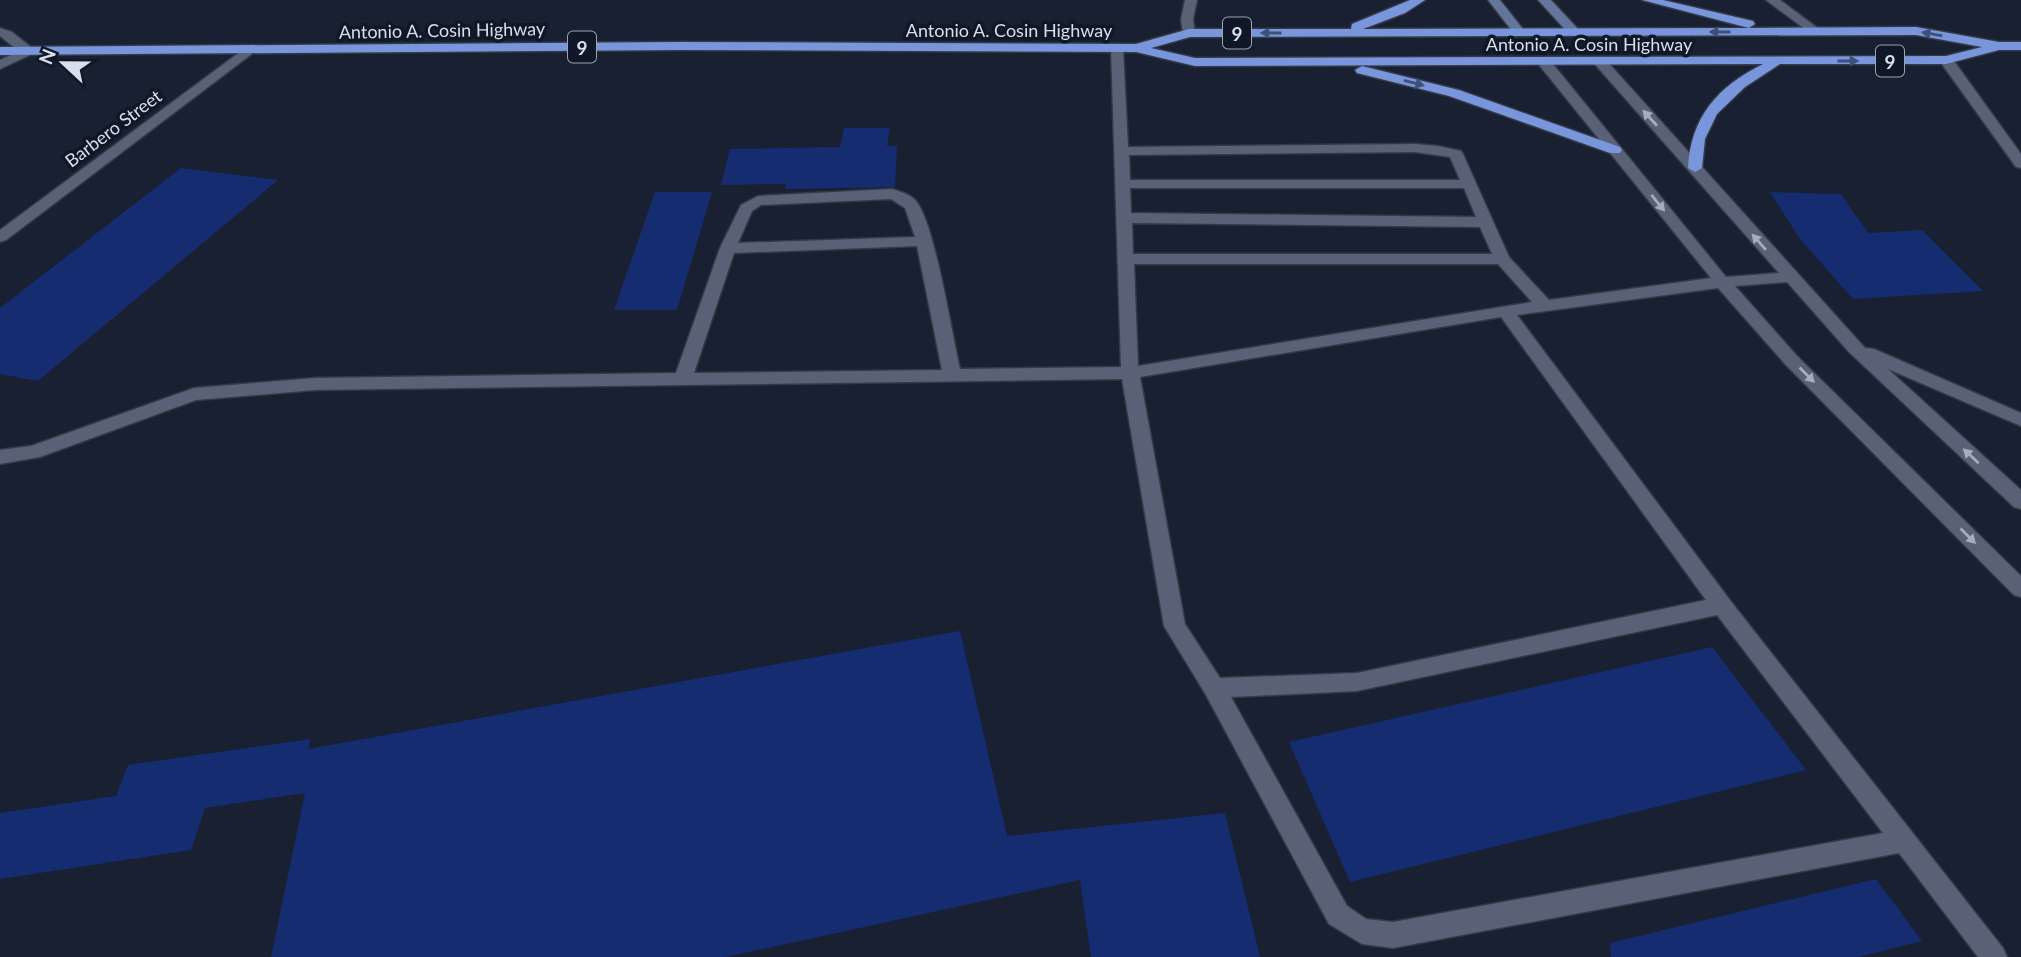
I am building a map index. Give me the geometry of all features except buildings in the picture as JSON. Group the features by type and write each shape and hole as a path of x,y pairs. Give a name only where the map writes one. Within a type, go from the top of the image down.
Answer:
{"highway":[{"path":"1339,33 1384,18 1419,0"},
{"path":"1648,0 1788,32"},
{"name":"Antonio A. Cosin Highway","path":"1127,48 1189,33 1339,33 1532,47 1586,47 1788,32 1916,31 1999,46 2021,46"},
{"name":"Antonio A. Cosin Highway","path":"0,51 679,46 1127,48 1195,62 1323,62 1532,47 1586,47 1780,61 1945,60 1999,46"},
{"path":"1695,168 1698,137 1711,114 1745,80 1780,61"},
{"path":"1323,62 1454,93 1615,150"}],"main road":[{"path":"1494,0 1532,47"},
{"path":"1544,0 1586,47"}],"street":[{"path":"1189,33 1187,19 1191,0"},
{"path":"1772,0 1817,32"},
{"path":"0,33 8,35 27,51 0,65"},
{"path":"1532,47 1722,282 1791,360 2021,589"},
{"path":"1586,47 1789,277 1856,348 2021,502"},
{"path":"1127,48 1121,151 1130,373 1175,626 1214,688 1338,915 1362,931 1393,935 1902,841"},
{"name":"Barbero Street","path":"0,237 248,50"},
{"path":"1945,60 2021,164"},
{"path":"1121,151 1438,150 1456,154 1503,259 1546,307"},
{"path":"1122,184 1469,184"},
{"path":"683,379 728,248 746,208 758,201 892,194 906,197 912,203 924,241 952,375"},
{"path":"1124,218 1486,222"},
{"path":"728,248 924,241"},
{"path":"1125,259 1503,259"},
{"path":"0,457 33,452 194,394 315,383 1130,373 1505,311 1722,282 1789,277"},
{"path":"1505,311 1722,605 1994,957"},
{"path":"1856,348 2021,420"},
{"path":"1214,688 1357,682 1722,605"}]}
